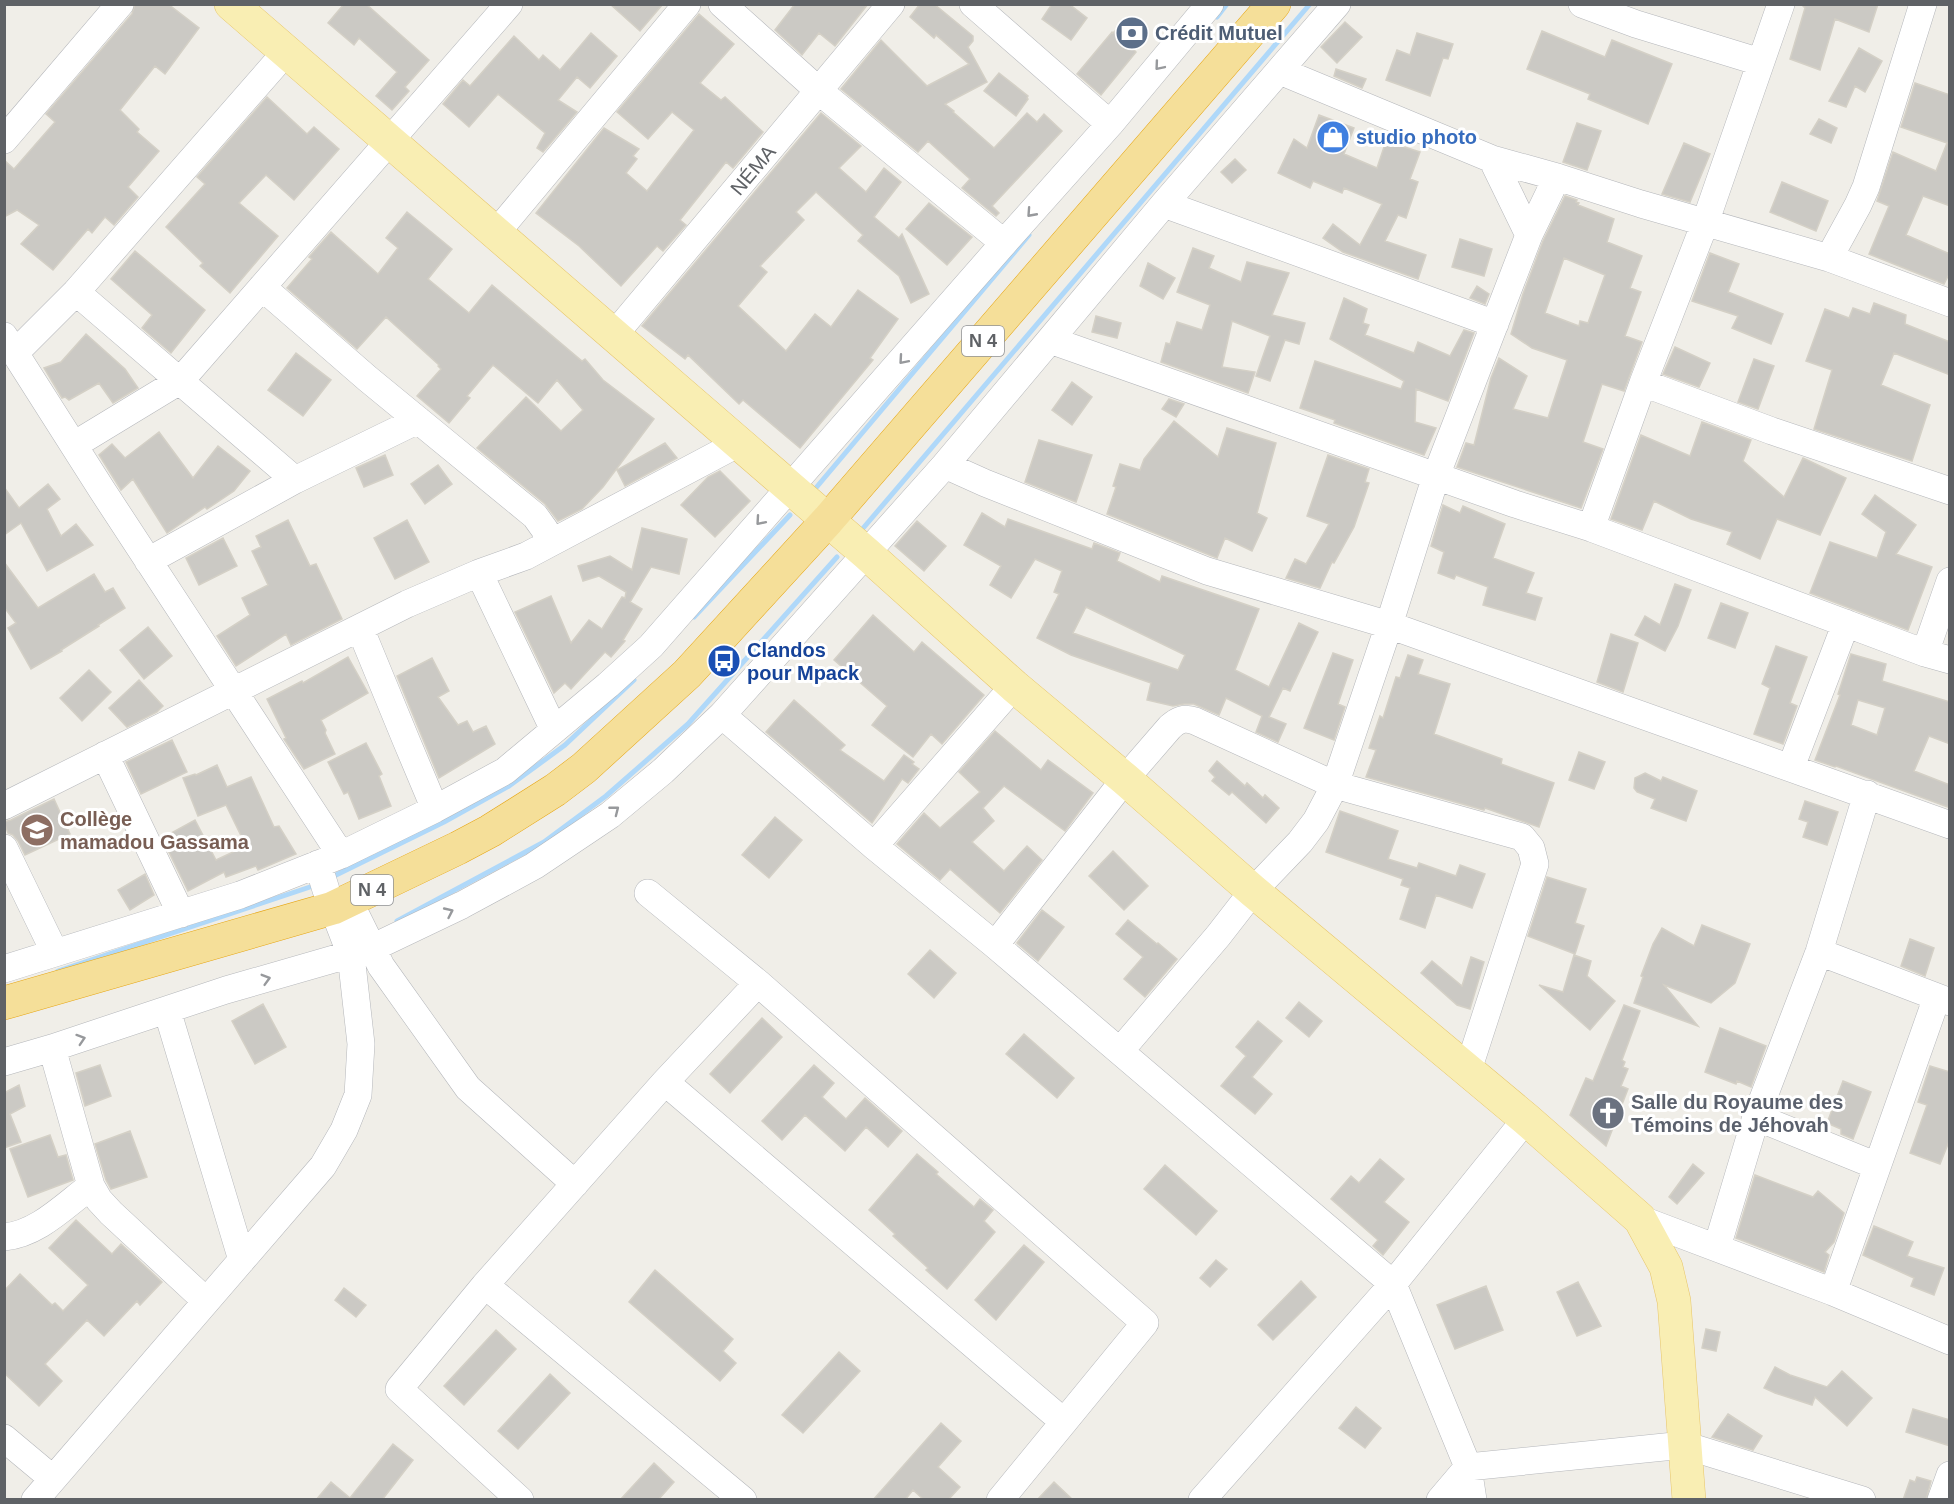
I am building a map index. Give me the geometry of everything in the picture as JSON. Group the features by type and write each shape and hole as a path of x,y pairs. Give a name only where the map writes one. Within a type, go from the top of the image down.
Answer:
{"highway":[{"name":"N 4","path":"4,1003 341,904 490,831 555,790 584,768 687,674 828,520 1274,4"}],"main road":[{"path":"231,4 828,520 1014,686 1125,779 1252,891 1527,1119 1640,1219 1666,1267 1674,1301 1689,1500"}],"street":[{"path":"4,140 26,117 120,4"},
{"path":"496,233 687,4"},
{"path":"722,4 819,91 1004,243"},
{"name":"NÉMA","path":"614,335 891,4"},
{"path":"973,4 1110,124"},
{"path":"4,969 240,895 329,859 435,809 505,771 651,646 1110,124 1210,4"},
{"path":"4,1062 226,990 362,951 462,905 534,866 610,815 663,771 722,715 867,554 1337,4"},
{"path":"1582,4 1636,24 1760,62"},
{"path":"1591,528 1643,383 1705,223 1781,4"},
{"path":"1829,258 1866,187 1923,4"},
{"path":"74,445 181,380 502,7"},
{"path":"35,1500 323,1166 344,1130 358,1095 362,951 341,904 329,859 286,770 148,561 10,344 76,292 286,52"},
{"path":"1280,71 1492,159 1829,258 1950,303"},
{"path":"1492,159 1528,235"},
{"path":"1120,1051 1218,936 1252,891 1300,842 1316,821 1335,785 1436,476 1528,235 1557,177"},
{"path":"1164,204 1495,324"},
{"path":"262,286 368,379 535,516 545,530 548,543"},
{"path":"76,292 295,480"},
{"path":"1050,340 1591,528 1937,656 1950,581"},
{"path":"1643,383 1772,431 1950,491"},
{"path":"148,561 295,480 418,420"},
{"path":"4,806 407,604 479,573 526,556 739,443"},
{"path":"945,465 1207,571 1389,625 1950,825"},
{"path":"479,573 554,730"},
{"path":"1791,767 1846,623"},
{"path":"360,628 435,809"},
{"path":"874,846 1014,686"},
{"path":"722,715 1393,1284 1468,1467 1473,1500"},
{"path":"995,945 1125,779 1170,727 1186,718 1335,785 1522,837 1531,848 1535,864 1468,1070"},
{"path":"105,755 181,914"},
{"path":"1716,1247 1756,1117 1819,952 1867,794"},
{"path":"4,848 55,953"},
{"path":"648,893 758,983 1145,1323 1000,1500"},
{"path":"362,951 381,966 468,1088 574,1184"},
{"path":"1819,952 1943,1000 1877,1166 1833,1292"},
{"path":"520,1500 399,1389 485,1285 574,1184 758,983"},
{"path":"167,1010 242,1260"},
{"path":"52,1048 91,1186 99,1200 206,1301"},
{"path":"665,1082 1064,1422"},
{"path":"1756,1117 1877,1166"},
{"path":"1202,1500 1393,1284 1527,1119"},
{"path":"4,1237 25,1233 47,1220 91,1186"},
{"path":"1640,1219 1833,1292 1950,1341"},
{"path":"485,1285 743,1500"},
{"path":"4,1438 53,1479"},
{"path":"1440,1500 1468,1467 1684,1445 1862,1500"},
{"path":"1941,1500 1950,1475"}],"building":[{"path":"135,4 168,4 199,28 165,74 155,66 120,110 139,129 137,132 159,151 128,187 138,197 114,225 105,217 92,233 88,229 53,270 21,244 39,225 17,210 4,217 4,160 14,169 55,122 46,114 132,14"},
{"path":"344,4 366,4 429,60 405,87 409,91 392,110 376,96 397,72 359,38 354,45 328,23"},
{"path":"610,4 663,4 640,31"},
{"path":"795,4 868,4 835,46 819,33 802,55 775,30"},
{"path":"920,4 934,4 973,36 973,41 968,47 987,82 945,104 953,112 994,148 1027,113 1037,122 1044,114 1062,131 992,206 999,213 996,216 962,188 970,179 928,141 918,152 841,89 881,40 927,86 969,64 936,35 934,38 910,17"},
{"path":"1052,4 1069,4 1087,18 1071,40 1042,19"},
{"path":"1801,4 1878,4 1869,32 1835,19 1820,70 1790,59 1805,8"},
{"path":"699,14 734,44 700,83 721,100 725,97 763,132 733,168 726,162 680,220 686,225 663,251 657,246 621,286 579,246 536,213 604,128 639,149 633,156 637,159 626,173 647,191 694,130 672,112 648,139 617,112"},
{"path":"1128,17 1148,35 1101,95 1077,74 1112,32"},
{"path":"1345,22 1362,37 1337,63 1321,47"},
{"path":"1542,31 1605,57 1612,40 1672,64 1648,124 1588,99 1590,94 1527,69"},
{"path":"591,33 617,56 590,88 577,77 558,100 577,112 543,152 537,148 545,133 498,94 469,127 443,104 463,80 470,86 514,36 539,60 543,55 560,70"},
{"path":"1417,33 1453,44 1448,59 1443,58 1430,96 1386,80 1397,50 1410,55"},
{"path":"1859,48 1882,61 1865,92 1855,86 1846,107 1829,101"},
{"path":"1336,69 1366,79 1362,88 1334,76"},
{"path":"999,73 1028,96 1016,116 984,91"},
{"path":"1915,83 1950,95 1950,206 1923,196 1906,235 1950,254 1950,272 1944,284 1869,254 1889,206 1877,201 1893,152 1936,171 1947,143 1901,127"},
{"path":"267,97 307,134 314,127 339,149 294,200 266,175 239,203 278,236 230,293 200,266 203,263 166,227 205,184 197,177"},
{"path":"821,113 861,146 839,168 866,192 884,168 901,182 874,217 899,238 902,234 929,294 911,303 899,276 858,241 863,235 816,192 796,212 804,220 760,266 767,272 738,306 786,351 815,314 831,327 858,290 898,319 870,358 873,360 800,448 743,400 739,404 688,355 685,359 642,326"},
{"path":"1319,115 1354,128 1344,154 1377,168 1386,141 1420,152 1410,179 1418,182 1406,218 1398,215 1385,241 1426,255 1418,279 1343,252 1323,238 1333,224 1360,245 1382,204 1344,188 1342,193 1313,181 1310,188 1278,173 1294,139 1307,148"},
{"path":"1819,119 1837,128 1831,143 1810,134"},
{"path":"1577,123 1601,131 1587,170 1563,162"},
{"path":"1684,143 1710,154 1690,202 1662,194"},
{"path":"1235,159 1246,170 1232,183 1221,172"},
{"path":"1782,182 1828,201 1816,231 1770,212"},
{"path":"1565,196 1577,200 1578,205 1614,219 1607,242 1642,256 1630,288 1641,292 1625,336 1642,342 1624,391 1602,384 1583,442 1603,449 1581,508 1457,467 1466,443 1474,445 1491,378 1499,358 1527,376 1513,409 1548,418 1567,360 1532,348 1511,334 1543,241","holes":["1564,258 1605,275 1588,323 1580,321 1579,326 1545,313"]},
{"path":"929,203 972,237 947,265 906,229"},
{"path":"407,212 452,249 428,279 469,313 492,285 582,361 585,359 603,380 654,419 603,487 582,509 558,521 545,504 477,448 526,397 561,431 583,410 557,380 538,403 493,365 467,396 470,398 449,423 417,396 441,369 439,365 386,317 357,349 287,288 312,259 309,257 331,232 378,274 398,248 386,238"},
{"path":"1460,239 1492,249 1484,276 1452,267"},
{"path":"1193,248 1214,256 1209,268 1241,282 1247,262 1289,273 1272,315 1305,323 1299,344 1285,340 1270,381 1256,376 1270,336 1232,321 1222,367 1255,372 1248,393 1161,362 1166,343 1170,344 1177,322 1202,330 1210,305 1177,292"},
{"path":"135,251 205,310 171,353 142,328 152,315 111,279"},
{"path":"1710,253 1739,264 1728,292 1783,314 1771,344 1732,328 1738,316 1692,301"},
{"path":"1148,263 1175,278 1163,299 1140,286"},
{"path":"1477,286 1489,294 1485,304 1470,298"},
{"path":"1344,298 1367,309 1363,323 1369,325 1365,335 1414,353 1418,342 1450,356 1464,330 1474,333 1448,401 1416,389 1415,422 1436,428 1424,455 1334,423 1335,420 1300,408 1315,361 1401,389 1404,381 1330,339"},
{"path":"1874,303 1906,315 1905,324 1950,342 1950,375 1894,353 1881,385 1930,405 1912,461 1814,429 1832,370 1806,361 1825,309 1849,318 1853,308 1870,314"},
{"path":"1096,316 1121,323 1117,338 1092,332"},
{"path":"86,334 125,369 138,388 113,403 99,383 69,400 62,398 44,368 61,362"},
{"path":"1675,347 1710,363 1699,387 1663,374"},
{"path":"296,353 331,380 303,416 268,390"},
{"path":"1754,359 1774,366 1758,409 1738,402"},
{"path":"1072,382 1092,397 1072,425 1052,410"},
{"path":"1169,399 1184,404 1176,417 1162,409"},
{"path":"1174,421 1218,457 1227,428 1276,443 1257,513 1267,518 1252,551 1225,538 1217,558 1107,514 1116,487 1113,486 1120,464 1140,470 1144,459"},
{"path":"1702,422 1751,440 1743,461 1784,497 1803,458 1846,478 1820,535 1777,519 1760,559 1727,544 1732,532 1691,519 1654,501 1642,530 1611,519 1641,435 1690,456"},
{"path":"159,432 193,478 218,446 250,471 234,491 207,509 205,507 167,533 133,479 121,490 99,455 112,444 125,458"},
{"path":"1039,440 1092,455 1076,502 1025,482"},
{"path":"665,443 677,458 625,486 617,470"},
{"path":"385,455 393,475 364,487 356,468"},
{"path":"1328,455 1369,469 1365,482 1369,483 1354,527 1334,563 1332,562 1320,588 1286,578 1295,559 1306,564 1329,524 1307,516"},
{"path":"438,465 452,484 425,504 411,484"},
{"path":"720,471 750,501 715,537 681,505 708,477"},
{"path":"48,484 60,499 47,509 61,536 76,524 93,545 47,571 21,523 4,535 4,487 19,508"},
{"path":"1875,495 1916,525 1896,554 1932,567 1908,630 1810,593 1830,542 1877,558 1886,532 1862,514"},
{"path":"1443,505 1460,513 1463,506 1505,524 1493,558 1534,573 1526,593 1542,598 1535,620 1483,605 1488,587 1456,575 1454,579 1438,573 1444,552 1431,546"},
{"path":"982,513 1005,527 1008,519 1092,549 1094,543 1120,553 1117,561 1160,582 1162,576 1259,609 1235,670 1269,687 1299,623 1318,632 1290,691 1283,688 1269,717 1286,724 1278,742 1256,732 1262,716 1226,698 1219,715 1194,704 1173,706 1147,700 1151,683 1071,655 1037,638 1059,594 1054,592 1062,571 1035,559 1011,598 990,585 1001,566 964,545","holes":["1086,607 1185,655 1178,670 1073,633"]},
{"path":"288,520 310,566 316,564 342,619 291,645 286,634 236,666 217,636 250,615 242,598 268,585 252,551 261,547 256,536"},
{"path":"407,520 429,562 395,579 374,538"},
{"path":"917,521 946,546 924,571 895,546"},
{"path":"642,528 687,539 679,574 651,567 630,602 642,609 623,640 625,641 611,657 605,652 571,689 565,683 554,693 515,612 551,596 571,643 589,620 602,629 622,597 625,598 626,592 599,576 583,581 578,566 610,556 632,570"},
{"path":"223,538 237,566 199,585 186,558"},
{"path":"4,562 38,608 94,574 105,592 113,588 125,608 31,669 8,628 16,623 4,607"},
{"path":"1675,584 1691,590 1678,626 1665,651 1635,635 1645,616 1660,625"},
{"path":"1721,603 1748,613 1735,648 1708,638"},
{"path":"873,615 914,652 922,642 984,695 942,744 931,734 913,757 872,725 887,706 834,660"},
{"path":"148,627 172,656 144,679 120,650"},
{"path":"1611,634 1638,643 1623,692 1597,682"},
{"path":"1776,646 1807,657 1790,703 1797,706 1783,744 1754,734 1770,688 1762,684"},
{"path":"1333,653 1353,660 1338,704 1345,707 1334,740 1304,728"},
{"path":"1851,654 1886,664 1882,681 1950,702 1950,744 1929,736 1914,771 1950,785 1948,807 1815,760 1840,695 1838,694","holes":["1858,700 1885,708 1877,735 1851,725"]},
{"path":"1408,655 1423,660 1418,674 1450,684 1434,734 1502,759 1501,764 1554,783 1539,827 1485,808 1484,810 1366,777 1376,750 1369,748 1380,716 1383,718 1396,677 1400,678"},
{"path":"348,657 368,693 321,720 335,754 304,769 284,739 286,738 267,699 302,681 303,683"},
{"path":"432,658 449,691 438,697 458,725 467,721 473,732 486,726 495,744 439,778 397,676"},
{"path":"89,670 111,692 82,721 60,698"},
{"path":"139,680 163,706 157,712 127,727 109,708"},
{"path":"794,700 845,745 840,750 884,781 904,755 919,769 908,783 902,779 872,823 766,732"},
{"path":"995,731 1041,770 1048,760 1093,793 1065,831 1004,786 983,808 994,821 972,842 1004,871 1027,846 1042,860 1000,913 950,869 940,880 897,844 924,813 940,828 980,792 959,772"},
{"path":"172,740 187,772 141,794 126,762"},
{"path":"366,743 382,774 379,776 391,806 359,819 348,792 344,794 328,762"},
{"path":"1579,752 1605,762 1594,789 1569,780"},
{"path":"1217,761 1245,786 1247,783 1263,798 1265,795 1279,808 1266,823 1232,792 1229,795 1212,781 1215,777 1209,771"},
{"path":"217,765 227,787 251,777 274,827 279,826 296,854 258,870 256,866 226,877 224,872 188,891 162,838 195,820 216,860 246,846 226,805 198,816 183,778 196,775"},
{"path":"1645,773 1661,781 1663,777 1697,791 1686,821 1651,808 1655,799 1637,792 1634,788 1635,778"},
{"name":"Collège mamadou Gassama","path":"54,799 70,834 25,855 18,841 8,833 4,822"},
{"path":"1805,801 1838,812 1827,845 1803,837 1808,822 1799,819"},
{"path":"1340,811 1398,831 1388,859 1417,868 1419,863 1456,876 1460,865 1485,874 1472,908 1436,895 1425,928 1400,919 1410,888 1401,885 1403,879 1326,852"},
{"path":"775,817 802,840 769,878 742,855"},
{"path":"1113,851 1148,886 1124,910 1089,876"},
{"path":"145,874 154,895 130,910 118,890"},
{"path":"1547,877 1586,889 1575,923 1584,926 1575,954 1528,936"},
{"path":"1042,910 1064,927 1038,961 1017,943"},
{"path":"1128,920 1177,959 1145,997 1124,979 1143,957 1116,934"},
{"path":"1702,925 1750,944 1735,983 1711,1003 1664,985 1698,1026 1634,1003 1643,977 1641,976 1653,944 1662,928 1694,946"},
{"path":"1910,939 1934,948 1925,976 1901,966"},
{"path":"930,950 956,973 934,998 908,974"},
{"path":"1574,955 1591,961 1587,976 1615,1001 1590,1030 1539,985 1563,992"},
{"path":"1471,957 1484,962 1470,1009 1457,1005 1421,973 1432,961 1462,986"},
{"path":"1299,1002 1322,1021 1309,1037 1286,1018"},
{"path":"263,1004 286,1047 255,1064 232,1021"},
{"path":"1624,1005 1640,1011 1622,1060 1625,1062 1623,1067 1628,1069 1621,1086 1628,1089 1606,1146 1570,1115 1586,1078 1593,1081"},
{"path":"762,1018 782,1037 730,1093 710,1074"},
{"path":"1258,1021 1282,1041 1252,1077 1272,1094 1255,1114 1221,1086 1246,1056 1236,1047"},
{"path":"1720,1028 1766,1046 1751,1087 1705,1072"},
{"path":"1024,1034 1074,1078 1057,1098 1006,1054"},
{"path":"100,1065 111,1096 85,1106 76,1073"},
{"path":"814,1065 834,1083 822,1097 846,1119 865,1098 902,1131 888,1147 866,1127 845,1151 805,1115 782,1140 762,1121"},
{"path":"1930,1066 1950,1072 1950,1139 1940,1164 1910,1153 1927,1105 1918,1102"},
{"path":"1843,1081 1871,1092 1853,1139 1841,1134 1841,1129 1827,1123"},
{"path":"19,1085 25,1106 10,1114 21,1142 4,1148 4,1093"},
{"path":"130,1131 147,1177 111,1189 95,1144"},
{"path":"50,1135 58,1157 66,1155 73,1180 28,1197 10,1149"},
{"path":"917,1154 974,1207 980,1199 993,1210 984,1221 995,1232 947,1289 869,1210"},
{"path":"1380,1159 1404,1179 1384,1202 1409,1222 1383,1255 1373,1246 1378,1240 1331,1199 1351,1176 1359,1183"},
{"path":"1693,1164 1704,1173 1677,1204 1669,1197"},
{"path":"1165,1165 1217,1211 1196,1235 1144,1189"},
{"path":"1755,1175 1813,1197 1818,1191 1844,1213 1834,1242 1825,1252 1829,1255 1824,1272 1736,1238"},
{"path":"76,1220 112,1254 121,1244 162,1282 140,1305 137,1301 104,1336 87,1320 45,1364 62,1381 39,1406 4,1373 4,1291 20,1274 52,1305 55,1303 63,1311 88,1285 49,1248"},
{"path":"1874,1226 1913,1242 1907,1256 1944,1268 1934,1295 1911,1286 1914,1278 1863,1255"},
{"path":"1024,1245 1044,1262 996,1320 975,1300"},
{"path":"1216,1260 1227,1269 1210,1287 1200,1278"},
{"path":"655,1270 733,1339 723,1351 736,1363 720,1381 629,1302"},
{"path":"1301,1281 1316,1297 1273,1340 1258,1325"},
{"path":"1578,1282 1601,1326 1577,1336 1557,1292"},
{"path":"1486,1286 1503,1330 1455,1349 1437,1305"},
{"path":"344,1288 366,1305 356,1317 335,1300"},
{"path":"1706,1329 1720,1332 1716,1351 1702,1348"},
{"path":"496,1330 516,1349 464,1405 444,1386"},
{"path":"839,1352 860,1371 803,1433 782,1415"},
{"path":"1775,1367 1790,1375 1827,1387 1842,1371 1872,1398 1847,1426 1815,1397 1812,1405 1764,1388"},
{"path":"550,1374 570,1393 518,1449 498,1431"},
{"path":"1356,1407 1381,1428 1365,1448 1339,1428"},
{"path":"1913,1409 1950,1420 1950,1446 1906,1432"},
{"path":"1728,1414 1762,1436 1753,1450 1712,1437"},
{"path":"941,1423 961,1441 938,1467 960,1487 948,1500 924,1500 913,1490 905,1500 873,1500"},
{"path":"393,1444 413,1460 382,1500 316,1500 331,1482 350,1498"},
{"path":"654,1463 674,1482 658,1500 620,1500"},
{"path":"1917,1477 1931,1481 1926,1500 1903,1500 1910,1480 1915,1482"},
{"path":"1054,1482 1073,1500 1037,1500"}],"waterway":[{"path":"1217,17 1227,4"},
{"path":"859,533 1310,4"},
{"path":"815,489 1029,235"},
{"path":"694,617 790,515"},
{"path":"397,921 544,842 606,796 688,724 837,557"},
{"path":"330,878 444,822 509,786 565,745 634,680"},
{"path":"58,971 316,885"}],"place":[{"name":"Crédit Mutuel","path":"1132,33"},
{"name":"studio photo","path":"1333,137"},
{"name":"Clandos pour Mpack","path":"724,661"},
{"name":"Collège mamadou Gassama","path":"37,830"},
{"name":"Salle du Royaume des Témoins de Jéhovah","path":"1608,1113"}]}
